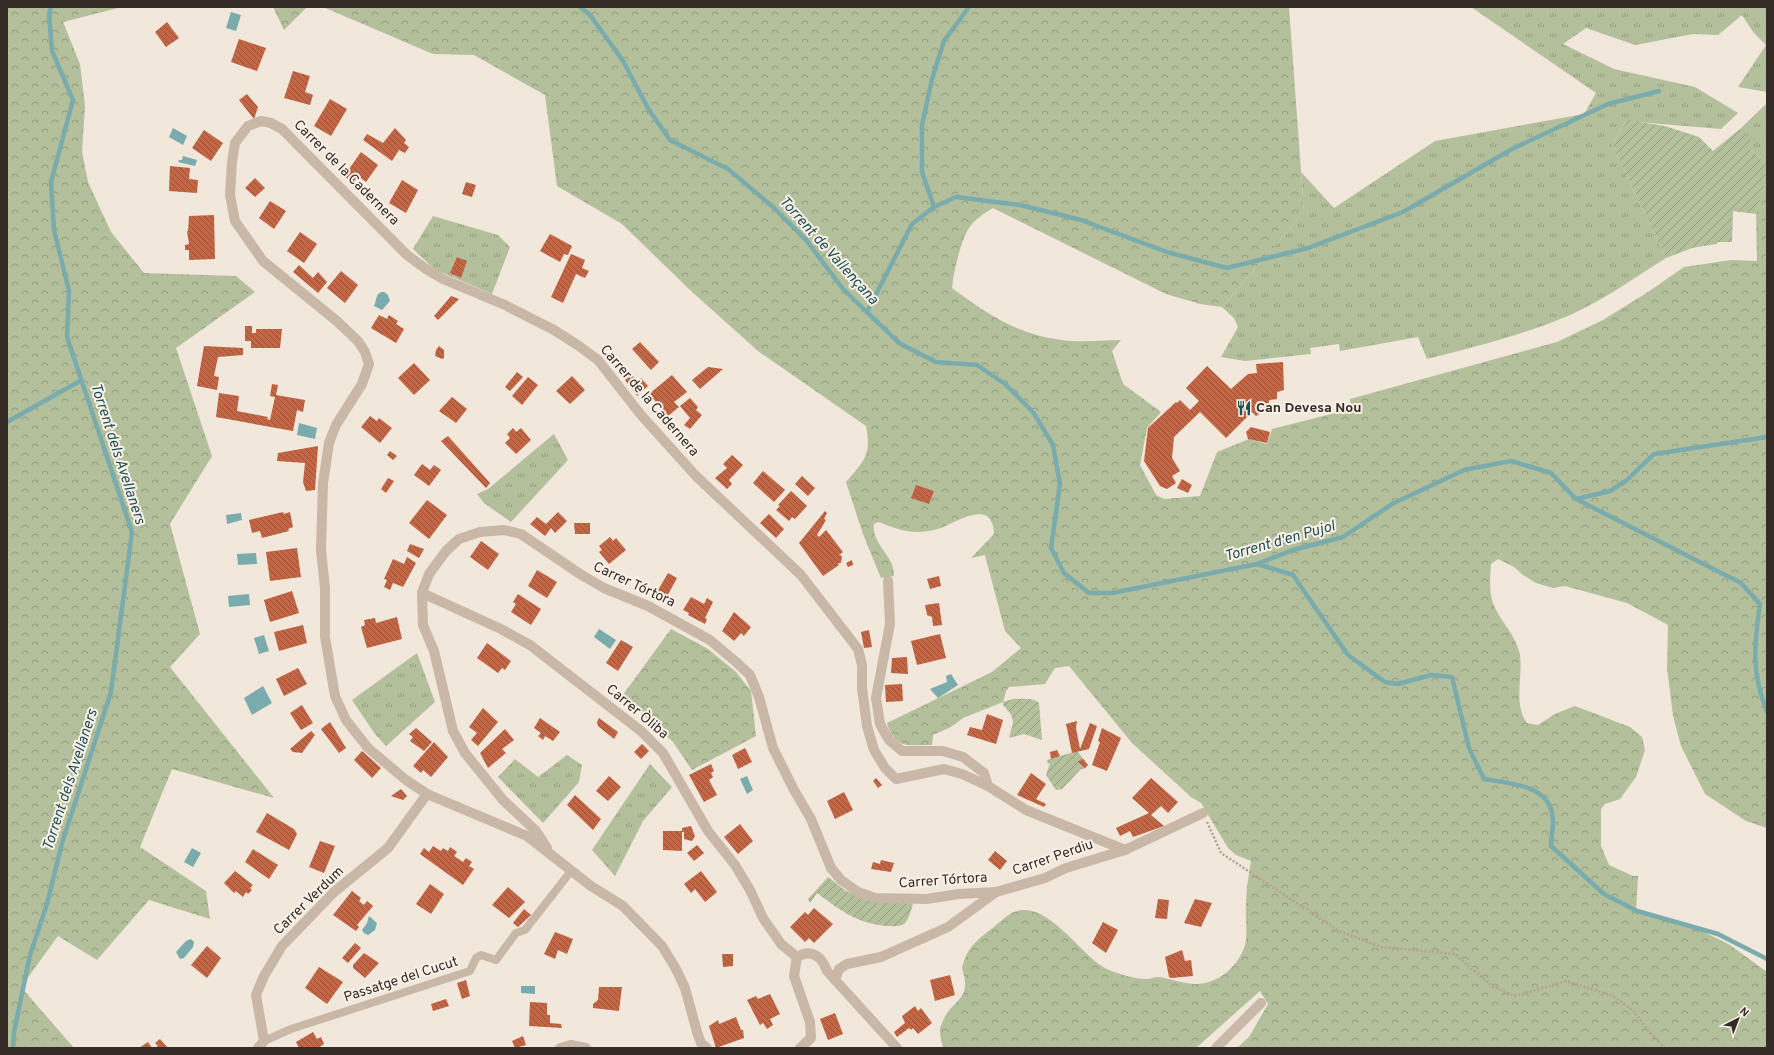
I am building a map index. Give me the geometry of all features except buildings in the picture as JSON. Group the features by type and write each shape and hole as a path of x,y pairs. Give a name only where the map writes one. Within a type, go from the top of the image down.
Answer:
{"street":[{"name":"Carrer de la Cadernera","path":"707,1048 701,1043 682,982 662,946 623,906 591,886 527,836 427,794 390,768 368,748 346,720 335,696 325,637 325,588 321,550 323,483 329,443 336,425 362,384 369,364 365,352 358,341 338,322 263,261 235,221 230,195 232,162 236,144 248,126 261,121 272,123 282,129 416,262 443,279 505,305 554,330 580,346 598,360 642,415 696,476 801,574 858,649 862,665 862,688 867,726 874,750 885,768 896,779 944,769 962,774 988,786 1026,810 1125,850"},
{"name":"Carrer Tórtora","path":"551,854 536,830 503,800 481,775 465,753 454,731 434,650 423,625 422,593 429,574 446,551 459,538 480,532 504,530 521,534 580,574 604,588 648,606 710,640 750,675 759,697 773,748 794,790 812,819 831,868 841,880 858,892 875,898 926,899 959,894 996,892"},
{"path":"888,581 890,624 879,675 876,698 880,724 889,740 902,751 942,751 963,757 984,773 988,786"},
{"name":"Carrer Òliba","path":"422,593 530,644 641,731 663,753 708,831 742,878 763,918 781,944 797,957"},
{"name":"Carrer Verdum","path":"261,1045 256,995 264,976 282,946 334,892 388,848 427,794"},
{"name":"Carrer Perdiu","path":"835,980 839,969 847,964 881,957 948,927 996,892 1045,878 1066,868 1125,850 1203,813"},
{"path":"800,1048 811,1038 810,1022 794,976 797,957 805,952 812,953 823,960 827,971 897,1048"},
{"path":"1216,1048 1260,1003"},
{"path":"560,1048 571,1045 586,1048"}],"lane":[{"name":"Passatge del Cucut","path":"261,1045 291,1029 470,971 476,958 481,956 496,960 516,934 525,930 572,871"}],"path":[{"path":"1203,813 1221,853 1339,931 1381,947 1455,954 1492,986 1515,996 1566,981 1611,995 1634,1011 1649,1032 1665,1048"}],"green space":[{"path":"7,7 122,7 63,22 80,64 85,106 82,152 88,182 111,232 144,273 236,276 255,292 176,348 212,456 170,524 200,634 170,667 274,798 172,769 140,847 206,891 210,919 149,900 97,960 58,936 21,987 74,1048 7,1048"},
{"path":"273,7 307,7 284,30"},
{"path":"323,7 1289,7 1304,212 1222,307 1200,304 1166,294 993,208 974,222 969,228 963,240 958,257 952,288 978,307 1004,322 1031,333 1062,340 1121,340 1112,351 1123,384 1161,412 1147,428 1140,465 1156,495 1164,499 1200,496 1217,452 1249,439 1267,444 1272,429 1351,409 1350,399 1557,342 1603,320 1648,292 1684,267 1731,260 1757,261 1756,214 1767,177 1767,828 1746,821 1705,794 1681,746 1673,716 1667,668 1668,625 1627,603 1565,586 1553,588 1536,583 1514,567 1498,559 1491,564 1490,584 1493,603 1512,634 1520,655 1519,699 1523,716 1527,723 1538,725 1555,714 1575,706 1630,727 1642,737 1645,750 1636,777 1620,799 1605,804 1601,809 1601,846 1609,865 1633,876 1638,876 1636,911 1688,924 1730,945 1767,972 1767,1048 1237,1048 1249,1037 1268,1004 1260,991 1196,1048 943,1048 940,1029 946,1015 963,993 965,979 962,968 967,954 978,940 1014,912 1026,910 1038,913 1050,920 1095,961 1105,968 1120,974 1142,979 1157,977 1196,984 1212,981 1220,977 1233,967 1245,945 1246,892 1251,861 1236,855 1228,848 1201,803 1191,797 1132,743 1069,666 1055,668 1045,684 1009,687 1006,691 1003,702 963,718 951,727 933,735 932,745 904,744 894,738 887,723 992,672 1021,648 1005,631 985,555 971,558 994,534 992,523 988,517 981,514 974,515 965,517 941,528 920,532 902,530 878,522 874,524 876,538 891,562 894,576 881,578 863,534 846,482 862,463 865,457 868,444 866,426 758,351 690,290 622,224 557,186 545,95 474,55 433,54"},
{"path":"1471,7 1767,7 1767,92 1738,87 1766,45 1753,32 1742,15 1718,35 1693,34 1635,45 1586,28 1563,44 1614,69 1695,87 1738,113 1721,129 1626,121 1612,145 1666,258 1614,292 1558,320 1509,337 1427,359 1418,337 1340,351 1339,344 1310,348 1311,354 1245,361 1221,357 1238,327 1234,318 1222,307 1304,212 1301,172 1334,208 1435,141 1584,114 1596,93"},
{"path":"1767,103 1767,164 1749,148 1740,129"},
{"path":"1627,120 1665,126 1699,137 1713,151 1740,129 1753,142 1749,148 1767,164 1767,177 1756,214 1733,211 1732,242 1718,242 1716,244 1692,248 1666,258 1612,145"},
{"path":"433,216 498,235 510,247 492,294 434,269 413,249"},
{"path":"554,434 568,460 511,522 484,503 477,494 488,489"},
{"path":"671,629 708,649 736,672 751,691 756,736 692,770 673,742 622,696"},
{"path":"417,653 435,702 386,746 375,734 352,700"},
{"path":"1013,699 1031,699 1039,703 1042,740 1024,734 1009,738 1013,720 1003,705 1003,702"},
{"path":"1077,751 1088,765 1084,769 1081,769 1062,789 1056,790 1046,775 1050,763 1048,764 1047,760"},
{"path":"567,755 582,765 579,782 543,823 498,777 515,759 538,777"},
{"path":"650,764 672,787 643,821 615,876 592,850"},
{"path":"828,877 846,891 856,895 913,904 910,914 904,924 900,926 886,926 857,919 817,893 810,903 808,899"}],"water":[{"path":"231,12 241,15 236,31 226,28"},
{"path":"173,128 187,136 183,145 169,137"},
{"path":"183,156 197,160 195,166 178,162 179,160 182,160"},
{"path":"384,292 388,295 390,301 382,310 374,306 379,293"},
{"path":"299,423 317,428 315,439 297,435"},
{"path":"241,513 242,520 227,524 226,515"},
{"path":"256,553 257,564 238,565 237,554"},
{"path":"249,594 250,605 229,607 228,596"},
{"path":"599,629 616,640 610,649 594,637"},
{"path":"264,635 269,651 259,654 254,638"},
{"path":"951,674 958,685 938,698 930,689 947,682 946,676"},
{"path":"263,686 272,703 252,715 244,698"},
{"path":"747,776 753,790 747,794 740,779"},
{"path":"192,848 201,853 193,867 184,862"},
{"path":"369,916 377,923 375,930 368,935 362,930 367,923"},
{"path":"191,939 194,942 193,947 184,958 180,959 176,952 186,941"},
{"path":"521,986 535,986 535,994 521,993"}],"waterway":[{"name":"Torrent dels Avellaners","path":"13,1048 14,1032 30,955 47,904 62,843 111,692 132,532 67,337 69,291 54,230 51,182 73,100 52,51 49,14 51,7"},
{"name":"Torrent d'en Pujol","path":"580,7 590,15 623,61 649,110 670,140 728,169 773,207 806,240 843,289 899,343 936,362 977,365 1005,384 1033,412 1053,445 1060,484 1051,548 1064,573 1089,593 1112,593 1257,564 1293,550 1343,537 1392,504 1464,470 1511,461 1551,473 1576,499 1610,491 1627,480 1654,454 1767,437"},
{"path":"934,207 922,172 922,125 932,79 944,41 969,7"},
{"path":"867,312 912,224 934,207 956,197 1020,205 1081,220 1167,252 1227,268 1308,248 1403,212 1512,149 1608,104 1659,91"},
{"path":"7,422 80,381"},
{"path":"1576,499 1741,583 1760,604 1756,633 1755,658 1758,684 1767,712"},
{"name":"Torrent de Vallençana","path":"1257,564 1293,575 1348,655 1385,682 1398,684 1431,675 1452,677 1469,748 1484,779 1506,782 1529,788 1546,800 1551,809 1553,821 1551,846 1604,894 1637,911 1718,934 1767,959"}],"place":[{"name":"Can Devesa Nou","path":"1244,408"}]}
